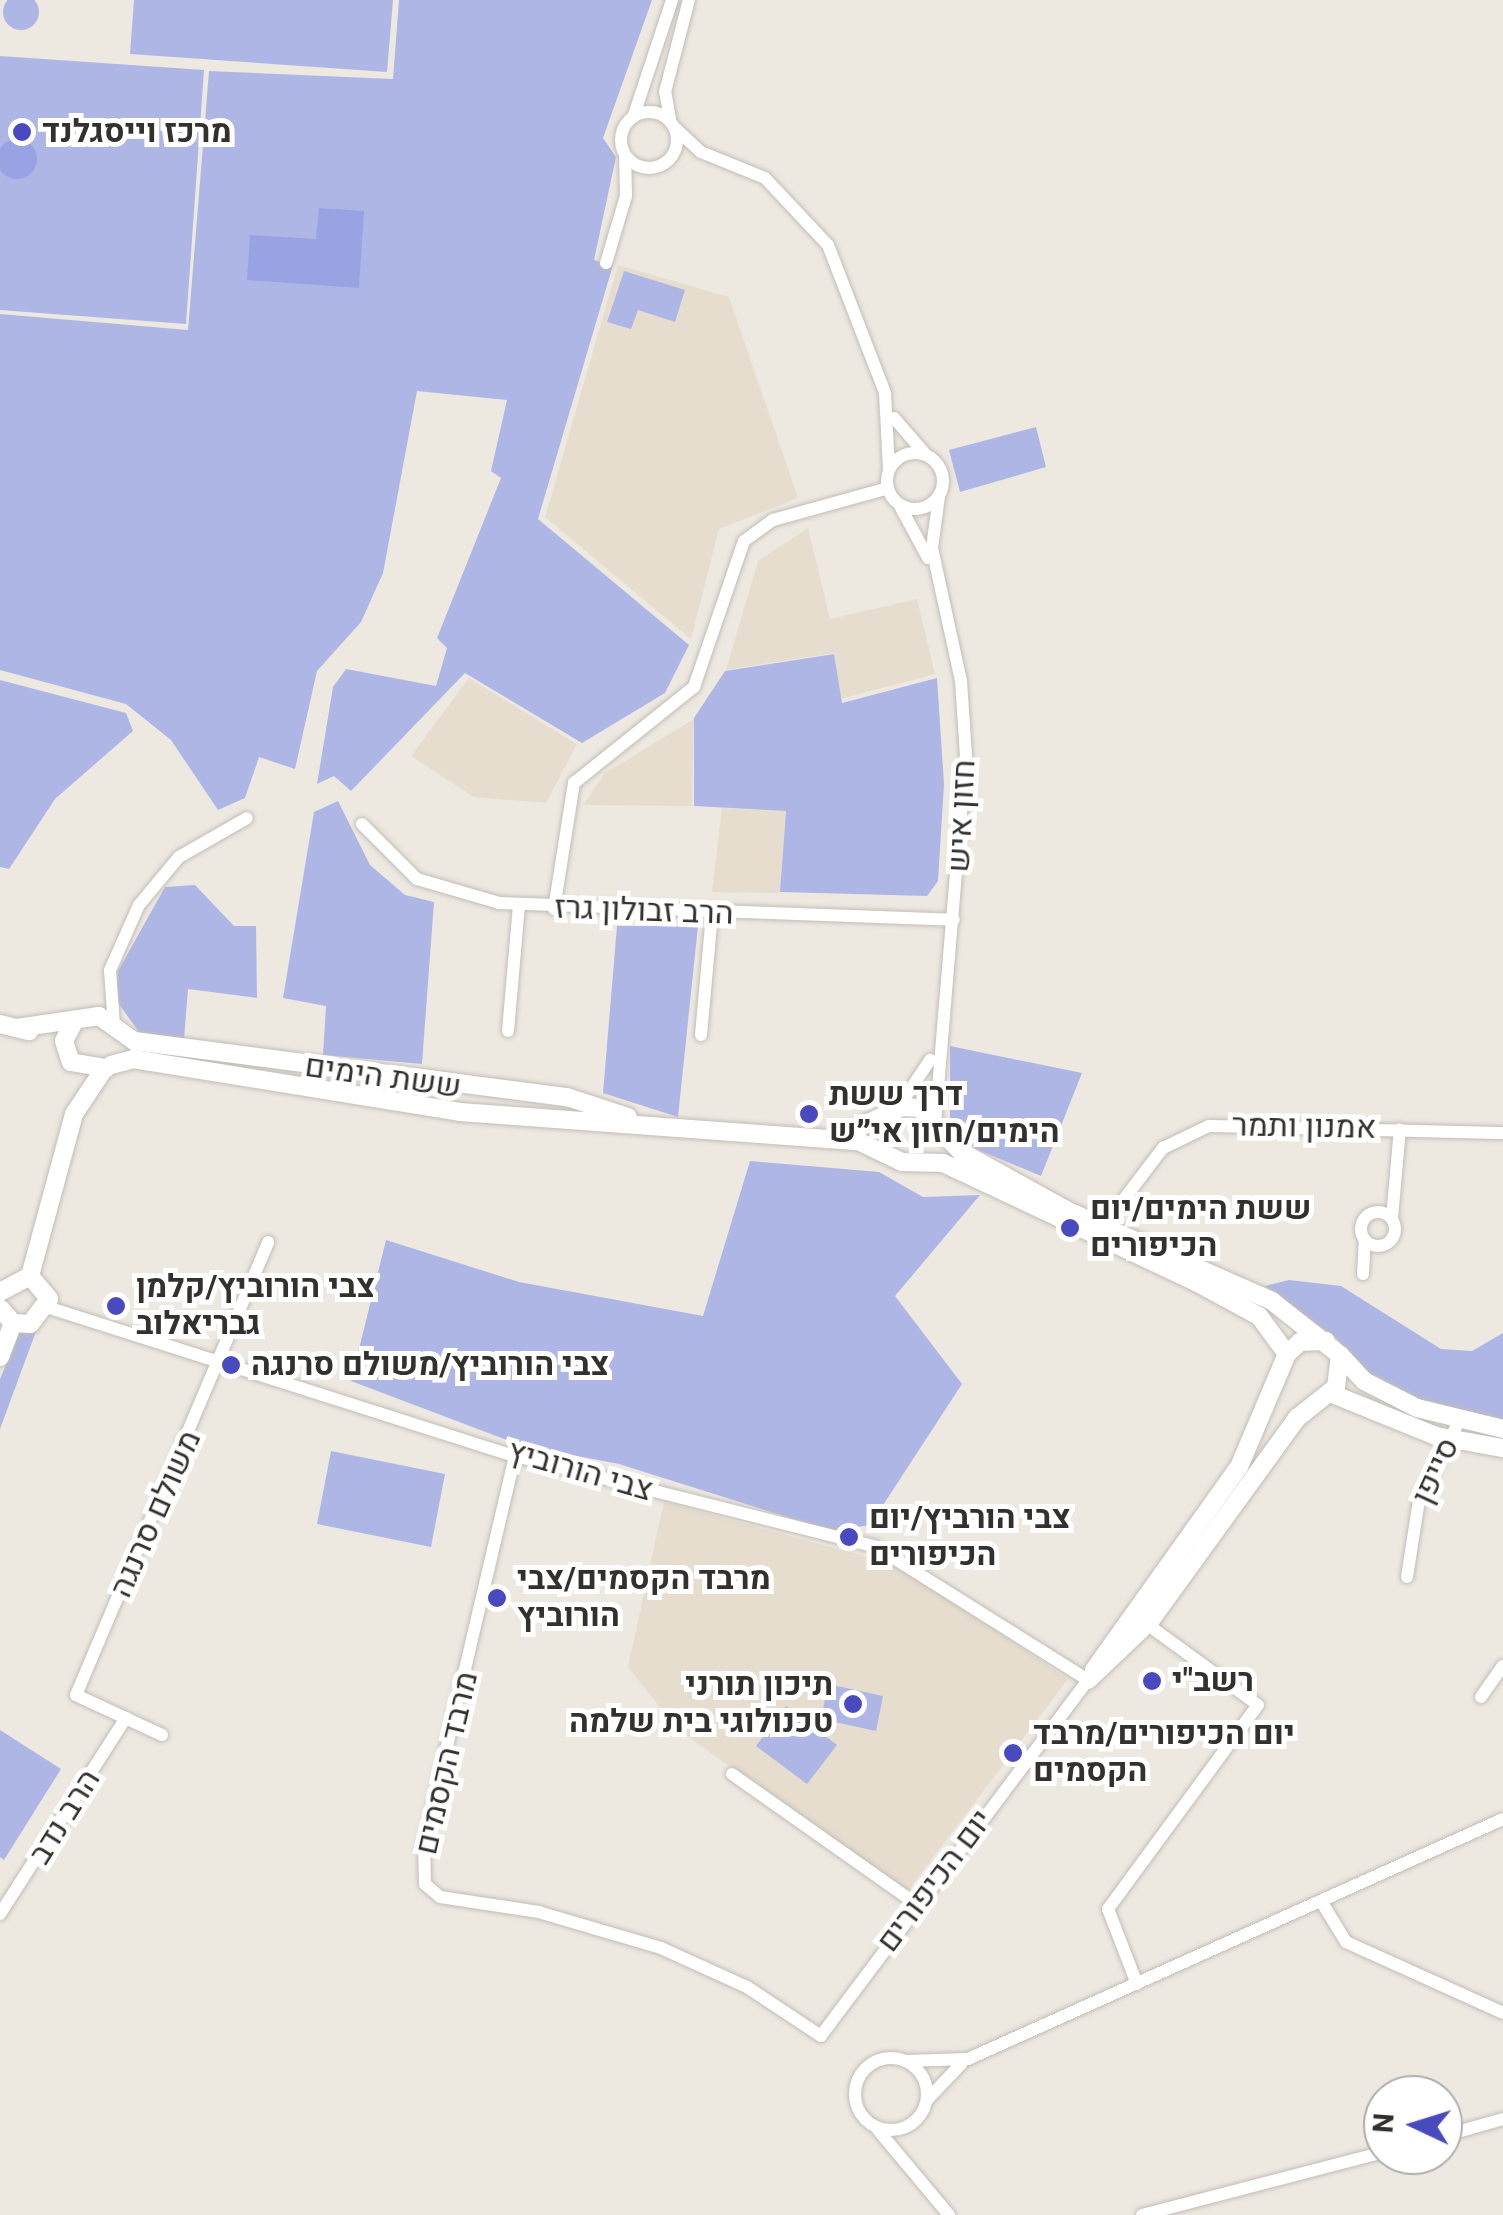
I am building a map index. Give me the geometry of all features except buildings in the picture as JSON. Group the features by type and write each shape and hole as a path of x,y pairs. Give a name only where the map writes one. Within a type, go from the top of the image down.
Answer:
{"street":[{"path":"606,264 626,196 623,149 631,118 646,99 672,0"},
{"path":"626,196 661,165 673,125 665,92 689,0"},
{"path":"631,118 652,112 717,158 765,178 816,228 851,292 888,402 942,474 939,496 922,508 898,504 888,488 888,402"},
{"path":"623,149 635,164 717,158"},
{"path":"889,469 904,455 926,455"},
{"path":"554,909 574,783 690,692 744,541 773,520 888,488"},
{"name":"חזון איש","path":"935,1125 937,1039 954,920 965,715 931,541 939,496"},
{"name":"חזון איש","path":"898,504 941,594"},
{"path":"0,1292 30,1276 66,1138 69,1058 78,1020 107,983 123,933 162,873 248,818"},
{"name":"הרב זבולון גרז","path":"362,824 429,885 519,906 954,920"},
{"path":"508,1031 519,906"},
{"path":"702,1035 712,914"},
{"path":"66,1138 107,1067 115,1026 107,983"},
{"path":"9,1026 78,1020"},
{"name":"ששת הימים","path":"78,1020 115,1026 134,1041 566,1097 651,1124"},
{"path":"9,1026 69,1058"},
{"name":"חזון איש","path":"892,1112 937,1039"},
{"name":"ששת הימים","path":"69,1058 107,1067 133,1059 460,1112 651,1124 726,1137 835,1137 891,1156"},
{"path":"1288,1354 1250,1310 1099,1232 960,1152 920,1108 892,1112 881,1137 891,1156 944,1163 1099,1232 1256,1293 1333,1348 1364,1381 1455,1432 1503,1429"},
{"name":"ששת הימים","path":"835,1137 892,1112"},
{"name":"אמנון ותמר","path":"1099,1232 1181,1135 1231,1123 1503,1133"},
{"path":"920,1160 935,1125"},
{"path":"1365,1241 1388,1244 1400,1129"},
{"path":"1362,1274 1367,1216 1392,1218"},
{"name":"משולם סרנגה","path":"162,1736 76,1695 268,1242"},
{"path":"0,1308 13,1323 30,1324 48,1307 47,1292 30,1276"},
{"name":"צבי הורוביץ","path":"48,1307 222,1358 514,1456 876,1547 1088,1680"},
{"path":"0,1357 13,1323"},
{"path":"1333,1348 1300,1342 1288,1354 1284,1374 1294,1390 1503,1448"},
{"path":"1325,1396 1341,1380 1333,1348"},
{"name":"יום הכיפורים","path":"821,2036 1210,1511 1284,1374"},
{"name":"יום הכיפורים","path":"1088,1680 1147,1624 1325,1396"},
{"name":"סייפן","path":"1407,1577 1419,1500 1455,1432"},
{"name":"מרבד הקסמים","path":"514,1456 424,1844 425,1884 440,1897 539,1912 661,1948 747,1987 821,2036"},
{"path":"1136,1984 1108,1909 1258,1705 1147,1624"},
{"path":"1482,1698 1503,1666"},
{"name":"הרב נדב","path":"0,1914 126,1718"},
{"path":"732,1774 916,1904"},
{"path":"948,2215 914,2163 872,2125 856,2103 860,2076 882,2059 968,2058 1503,1819"},
{"path":"1321,1901 1346,1942 1503,2013"},
{"path":"914,2163 914,2121 926,2102 968,2058"},
{"path":"904,2061 924,2080 926,2102"},
{"path":"1463,2130 1503,2119"},
{"path":"872,2125 914,2121"},
{"path":"1142,2215 1363,2157"}],"shaded area":[{"path":"21,-6 34,-1 39,12 34,25 21,30 8,25 3,12 8,-1"},
{"path":"134,0 393,0 387,72 130,54"},
{"path":"399,0 652,0 603,138 616,157 594,260 613,265 538,519 689,645 665,693 582,743 465,673 351,791 334,776 317,784 333,687 346,669 436,686 447,648 437,638 501,478 491,471 507,400 417,391 383,573 361,622 317,671 295,769 259,757 245,798 218,810 171,740 126,704 0,670 0,314 188,330 209,71 393,79"},
{"path":"0,56 204,70 186,324 0,310"},
{"path":"17,139 31,145 37,159 31,173 17,179 3,173 -3,159 3,145"},
{"path":"319,208 364,211 359,288 247,280 250,235 316,239"},
{"path":"618,265 729,297 798,498 719,529 691,639 545,517"},
{"path":"624,271 685,290 675,322 638,310 631,329 607,322"},
{"path":"1036,427 1046,467 960,492 949,450"},
{"path":"808,528 830,619 917,599 935,674 841,699 834,653 726,670 758,561"},
{"path":"834,654 842,703 937,678 944,784 938,881 927,896 780,892 786,811 694,806 694,718 725,671"},
{"path":"469,678 577,744 546,803 474,797 411,756"},
{"path":"0,680 126,713 133,731 55,799 9,869 0,867"},
{"path":"694,719 692,806 583,805 605,773"},
{"path":"338,801 370,865 405,895 434,902 422,1064 323,1055 326,1006 283,998 314,812"},
{"path":"722,808 786,811 780,893 712,892"},
{"path":"195,885 234,926 256,926 257,998 188,989 184,1039 139,1032 116,1000 118,971 165,887"},
{"path":"617,926 698,926 678,1117 603,1093"},
{"path":"950,1046 1082,1073 1041,1176 976,1149 950,1127"},
{"path":"750,1161 879,1172 923,1197 980,1195 895,1296 962,1384 870,1525 831,1531 619,1464 520,1445 351,1381 386,1240 519,1282 703,1316"},
{"path":"1289,1280 1341,1286 1441,1349 1472,1351 1503,1333 1503,1424 1453,1416 1370,1379 1336,1338 1265,1286"},
{"path":"38,1326 0,1429 0,1379 20,1331"},
{"path":"331,1451 445,1474 431,1547 317,1524"},
{"name":"תיכון תורני טכנולוגי בית שלמה","path":"664,1502 898,1565 1068,1679 907,1892 677,1729 628,1667"},
{"path":"828,1684 883,1696 876,1731 821,1719"},
{"path":"786,1706 837,1745 807,1784 756,1746"},
{"path":"0,1730 61,1769 4,1860 0,1857"}],"place":[{"name":"מרכז וייסגלנד","path":"22,132"},
{"name":"דרך ששת הימים/חזון אי״ש","path":"809,1114"},
{"name":"ששת הימים/יום הכיפורים","path":"1070,1228"},
{"name":"צבי הורוביץ/קלמן גבריאלוב","path":"116,1306"},
{"name":"צבי הורוביץ/משולם סרנגה","path":"231,1365"},
{"name":"צבי הורביץ/יום הכיפורים","path":"849,1537"},
{"name":"מרבד הקסמים/צבי הורוביץ","path":"497,1598"},
{"name":"רשב\"י","path":"1152,1681"},
{"name":"תיכון תורני טכנולוגי בית שלמה","path":"853,1704"},
{"name":"יום הכיפורים/מרבד הקסמים","path":"1013,1753"}]}
